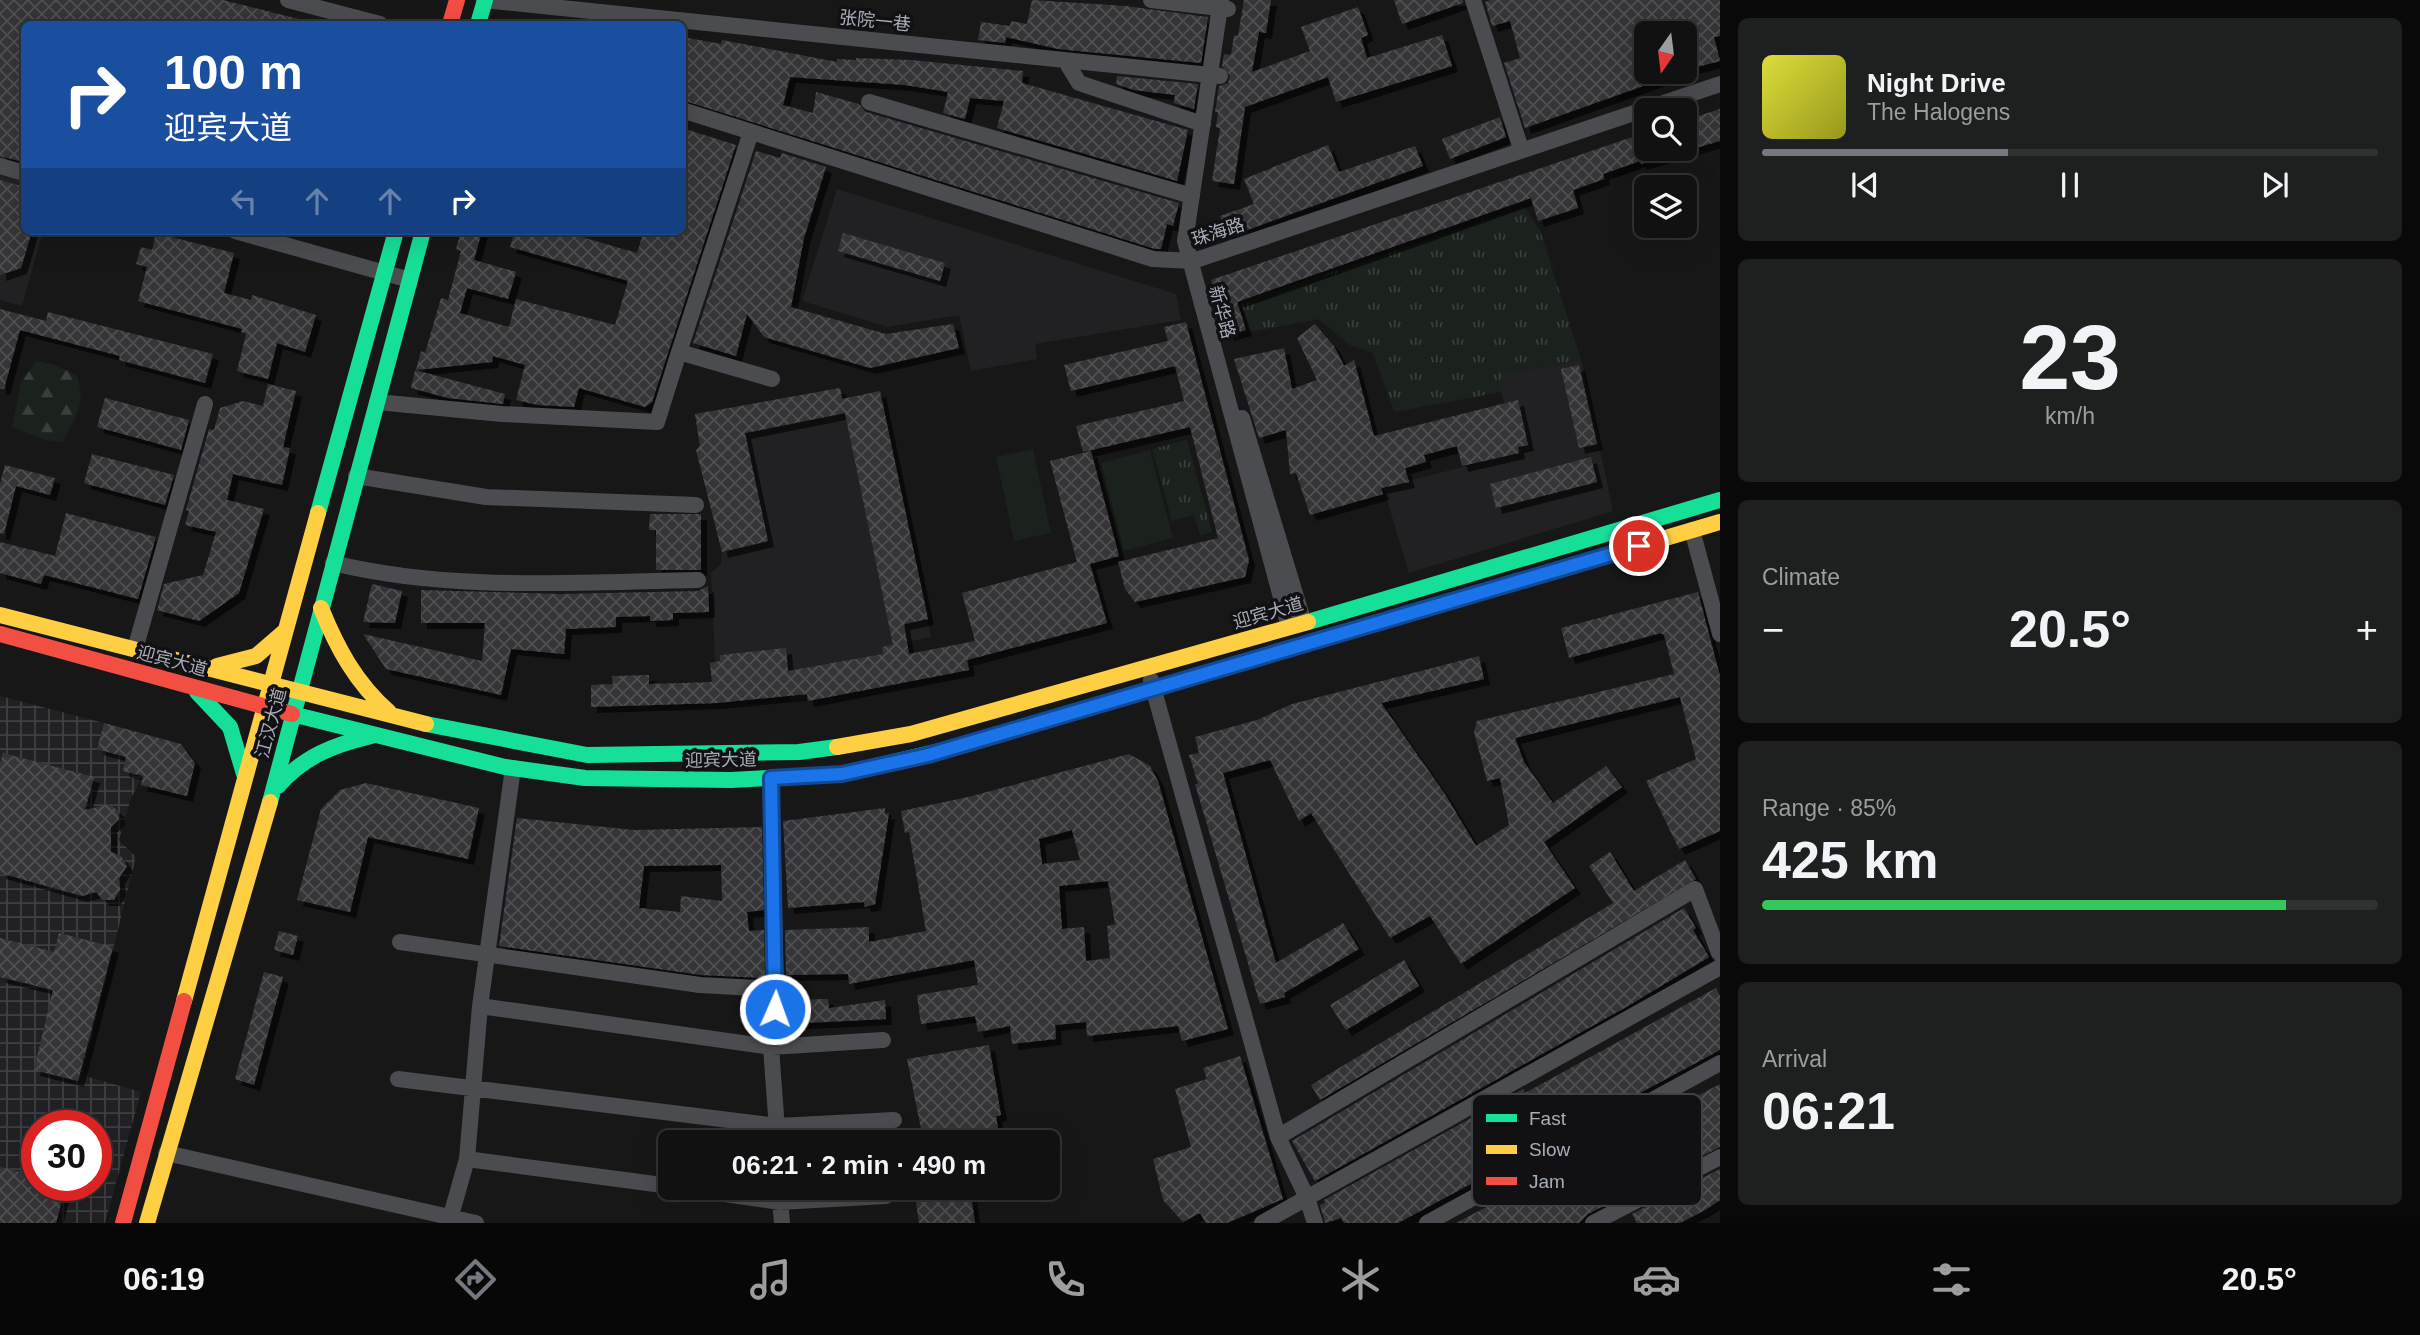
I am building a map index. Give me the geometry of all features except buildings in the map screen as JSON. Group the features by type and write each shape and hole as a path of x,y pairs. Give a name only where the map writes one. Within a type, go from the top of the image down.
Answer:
{"main road":[{"path":"451,21 457,0"},
{"path":"479,21 484,2"},
{"name":"江汉大道","path":"147,1223 272,795 422,235"},
{"path":"395,238 399,257 411,259 418,251"},
{"name":"江汉大道","path":"123,1223 395,238"},
{"path":"375,310 383,303 394,304 400,316"},
{"name":"迎宾大道","path":"0,615 394,717 454,731 587,755 799,752 890,739 1297,625 1720,499"},
{"name":"迎宾大道","path":"0,634 372,736 513,768 585,778 771,778 842,774 879,767 1154,690 1720,522"},
{"path":"321,608 340,657 369,696 394,717"},
{"path":"204,667 243,664 272,648 287,628"},
{"path":"189,685 222,712 238,742 245,779"},
{"path":"272,795 292,768 324,748 372,736"}],"street":[{"path":"288,0 368,21"},
{"path":"1151,0 1226,4"},
{"path":"1187,0 1226,4"},
{"path":"1473,0 1521,149"},
{"path":"484,2 646,21"},
{"name":"张院一巷","path":"484,2 669,21"},
{"name":"新华路","path":"1192,263 1226,4"},
{"name":"张院一巷","path":"686,23 1215,77"},
{"name":"张院一巷","path":"686,26 1215,77"},
{"path":"1068,65 1079,83 1203,124"},
{"name":"新华路","path":"1215,77 1203,124 1185,242 1297,625"},
{"name":"珠海路","path":"1192,263 1521,149 1720,87"},
{"name":"珠海路","path":"1689,98 1720,87"},
{"path":"869,103 1192,196"},
{"name":"珠海路","path":"686,114 1151,263 1192,263 1634,117"},
{"path":"377,402 502,414 657,422 750,135"},
{"path":"0,166 21,172"},
{"path":"249,235 410,280"},
{"path":"679,352 772,379"},
{"path":"135,649 205,404"},
{"path":"356,476 486,497 696,505"},
{"path":"1692,530 1720,634"},
{"path":"333,563 376,574 508,583 698,580"},
{"path":"1148,667 1278,1137 1307,1198 1315,1223"},
{"path":"450,1219 467,1158 480,1006 513,768"},
{"path":"771,778 776,989 771,1046 778,1130"},
{"path":"1278,1137 1695,889 1720,957 1485,1094"},
{"path":"400,942 488,952 700,985 776,989"},
{"path":"480,1006 771,1046 883,1040"},
{"path":"1663,1094 1720,1063"},
{"path":"398,1079 472,1087 746,1130"},
{"path":"1262,1223 1472,1102"},
{"path":"817,1130 894,1120"},
{"path":"166,1153 476,1223"},
{"path":"1702,1166 1720,1157"},
{"path":"467,1158 658,1184"},
{"path":"1427,1223 1472,1198"},
{"path":"780,1200 782,1223"},
{"path":"1593,1223 1626,1206"}],"shaded area":[{"path":"0,0 119,0 113,21 21,21 21,235 42,235 22,306 0,300"},
{"path":"837,189 1176,294 1181,320 1035,344 1037,359 971,371 959,315 888,327 802,301"},
{"path":"1581,360 1613,511 1409,573 1383,487 1519,453 1501,392 1501,374"},
{"path":"840,388 842,399 880,391 931,637 907,642 910,659 880,664 884,687 791,702 786,648 720,655 720,662 715,662 711,573 721,564 722,552 696,450 700,446 695,414"},
{"path":"0,696 104,723 97,749 126,757 123,771 143,776 131,798 119,840 136,857 82,1075 141,1092 112,1198 112,1110 21,1110 21,1201 111,1201 105,1223 0,1223"}],"green space":[{"path":"1524,207 1540,230 1581,360 1502,374 1501,392 1394,412 1373,353 1350,345 1318,319 1250,332 1240,303"},
{"path":"36,361 56,365 77,376 80,403 62,442 45,440 12,427 21,383"},
{"path":"1187,440 1212,532 1200,535 1194,515 1172,521 1152,449"},
{"path":"1033,449 1051,533 1014,541 996,457"},
{"path":"1150,450 1173,538 1124,551 1101,463"}],"traffic: fast":[{"path":"479,21 485,0"},
{"path":"318,513 395,235"},
{"path":"270,802 422,235"},
{"path":"1308,622 1720,500"},
{"path":"1200,675 1564,568"},
{"path":"197,692 230,727 244,774"},
{"path":"292,714 505,767 585,778 731,780 842,774 961,746"},
{"path":"426,724 587,755 799,752 837,747"},
{"path":"278,786 298,767 320,753 371,736"}],"traffic: slow":[{"path":"184,1001 318,513"},
{"path":"1564,568 1720,522"},
{"path":"321,608 357,677 389,712"},
{"path":"0,615 426,724"},
{"path":"837,747 911,734 1308,622"},
{"path":"217,666 256,656 285,631"},
{"path":"147,1223 270,802"}],"traffic: jam":[{"path":"451,21 457,0"},
{"path":"0,634 292,714"},
{"path":"961,746 1200,675"},
{"path":"123,1223 184,1001"}],"route":[{"path":"775,1009 771,778 842,774 928,755 1297,649 1639,546"}]}
